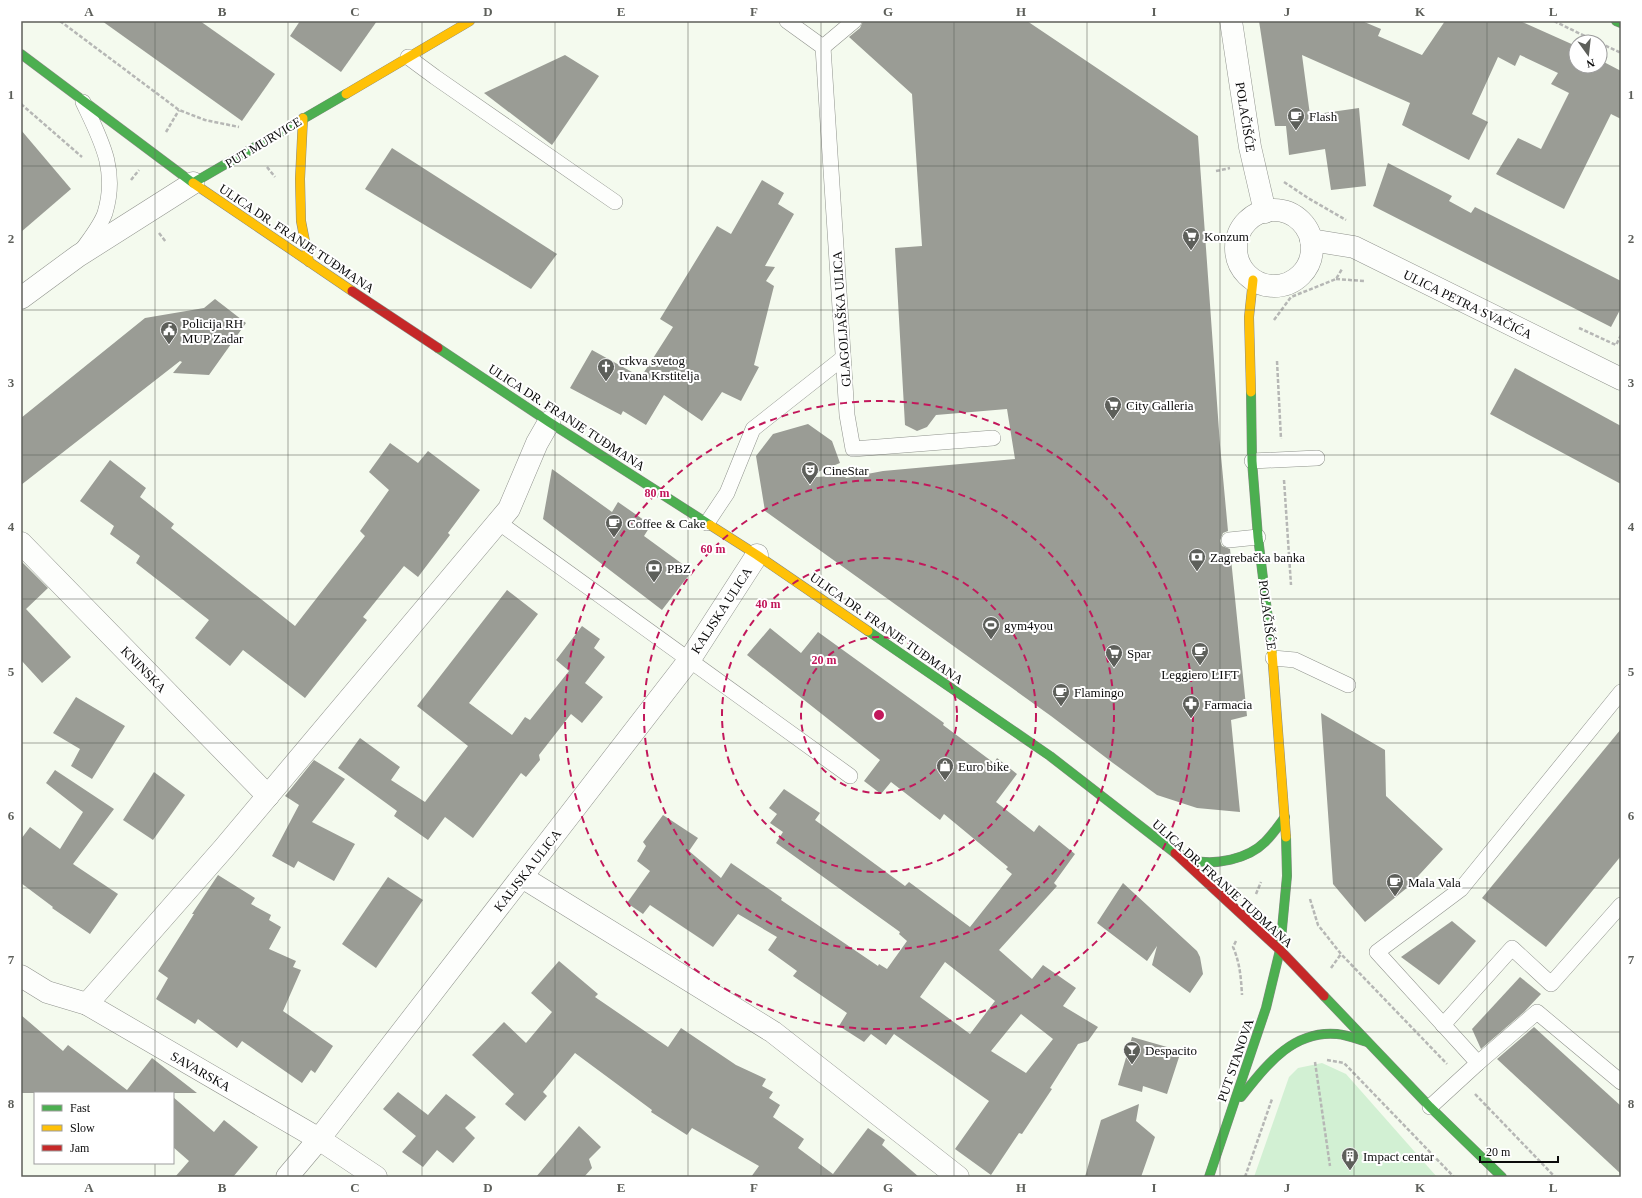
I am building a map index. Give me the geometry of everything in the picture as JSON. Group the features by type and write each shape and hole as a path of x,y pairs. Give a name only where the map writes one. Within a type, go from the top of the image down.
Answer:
{"main road":[{"name":"PUT MURVICE","path":"193,183 470,21"},
{"path":"1616,21 1621,23"},
{"name":"ULICA DR. FRANJE TUĐMANA","path":"21,54 154,152 193,183 549,422 757,555 1050,756 1171,850 1280,950 1430,1107 1502,1177"},
{"path":"303,118 300,179 301,221 309,262"},
{"name":"POLAČIŠĆE","path":"1253,280 1248,317 1252,460 1258,538 1273,658 1285,817 1287,876 1280,950"},
{"path":"1171,850 1192,861 1217,862 1238,858 1264,843 1285,817"},
{"name":"PUT STANOVA","path":"1209,1177 1266,1008 1280,950"},
{"path":"1233,1107 1270,1062 1288,1046 1303,1039 1324,1034 1342,1034 1367,1042"}],"street":[{"name":"POLAČIŠĆE","path":"1231,21 1250,147 1265,212"},
{"name":"PUT MURVICE","path":"21,298 78,256 193,183"},
{"path":"1277,211 1289,214 1299,220 1306,229 1311,240 1312,252 1308,265 1301,275 1290,283 1278,286 1265,285 1253,280 1244,272 1238,260 1236,248 1238,236 1244,225 1254,217 1265,212 1277,211"},
{"name":"ULICA PETRA SVAČIĆA","path":"1311,240 1354,247 1621,379"},
{"path":"87,1004 268,796 509,509 537,443 549,422"},
{"name":"KNINSKA","path":"21,543 268,796"},
{"name":"KALJSKA ULICA","path":"287,1177 319,1139 690,659 757,555"},
{"path":"522,877 773,1032 958,1177"},
{"name":"SAVARSKA","path":"21,976 47,992 87,1004 319,1139 376,1177"}],"lane":[{"path":"787,21 823,47 854,21"},
{"name":"GLAGOLJAŠKA ULICA","path":"823,47 847,415 853,449 993,438"},
{"path":"408,57 434,77 615,202"},
{"path":"78,256 104,214 110,178 104,148 83,101"},
{"path":"707,523 727,493 753,429 844,358"},
{"path":"1252,460 1317,458"},
{"path":"498,522 690,659 850,776"},
{"path":"1229,540 1258,538"},
{"path":"1273,658 1295,660 1348,685"},
{"path":"1478,1063 1377,952 1461,889 1621,692"},
{"path":"1444,1025 1512,948 1551,984 1621,905"},
{"path":"1430,1107 1537,1012 1621,1082"}],"path":[{"path":"60,21 179,110 205,120 240,127"},
{"path":"1554,21 1581,34"},
{"path":"1608,47 1621,53"},
{"path":"21,104 82,156 84,162"},
{"path":"1616,346 1621,335"},
{"path":"1310,897 1318,925 1341,954 1448,1066"},
{"path":"1233,947 1238,958 1241,972 1242,996"},
{"path":"1314,1058 1330,1166"},
{"path":"1322,1059 1344,1063 1454,1177"},
{"path":"1472,1091 1555,1177"},
{"path":"1245,1177 1273,1096"}],"green space":[{"path":"1322,1063 1346,1074 1437,1177 1254,1177 1289,1077 1298,1068"}],"building":[{"path":"102,21 200,21 275,74 242,121"},
{"path":"300,21 377,21 341,72 290,36"},
{"name":"City Galleria","path":"863,21 1027,21 1198,136 1220,445 1228,531 1223,533 1220,541 1222,546 1230,549 1247,716 1231,720 1240,812 1197,808 1157,795 1051,716 765,511 756,456 773,434 808,424 832,441 840,463 803,478 844,475 846,478 883,471 1015,459 1007,409 936,415 927,427 917,431 905,425 895,248 922,246 912,94 849,37 860,28"},
{"path":"1259,21 1362,21 1381,29 1378,36 1422,55 1445,21 1520,21 1568,42 1568,74 1608,74 1608,64 1621,71 1621,119 1611,114 1564,209 1496,174 1518,138 1541,149 1569,93 1551,84 1558,73 1520,55 1515,66 1498,57 1472,114 1488,122 1469,160 1402,125 1410,103 1302,55 1310,115 1359,108 1366,186 1331,190 1325,149 1289,155 1286,126 1275,126"},
{"path":"565,55 599,76 552,145 484,93"},
{"path":"21,130 71,189 21,232"},
{"path":"392,148 557,254 531,289 365,189"},
{"path":"1388,163 1452,196 1449,201 1471,213 1475,207 1621,281 1621,308 1611,327 1373,206"},
{"path":"762,180 784,193 778,204 794,214 765,266 775,267 766,281 774,286 754,365 759,367 741,401 722,392 702,421 664,395 646,425 623,411 621,415 570,388 592,350 641,377 673,327 660,319 717,226 731,234"},
{"path":"215,299 246,323 209,375 173,373 182,362 180,361 21,485 21,418 145,318 204,308"},
{"path":"1515,368 1621,426 1621,484 1490,414"},
{"path":"390,443 418,463 428,451 480,490 448,533 450,535 418,577 404,566 363,617 367,620 305,698 243,650 230,666 195,638 209,620 136,563 140,556 110,534 114,526 80,501 110,460 146,488 140,497 174,524 171,528 295,626 365,536 360,531 389,490 369,472"},
{"path":"552,469 612,512 618,502 651,525 644,536 692,571 662,610 543,519"},
{"path":"21,561 48,588 26,609 71,657 42,683 21,660"},
{"path":"507,590 538,614 469,703 512,735 525,717 530,720 569,671 556,660 582,626 600,639 594,648 605,657 585,683 603,697 582,723 571,714 539,755 540,760 526,777 521,773 473,838 445,817 428,840 394,816 397,811 338,768 360,738 400,767 391,780 425,802 468,746 417,706"},
{"path":"770,628 801,653 818,632 944,723 943,725 994,763 997,758 1017,774 996,802 1034,832 1039,825 1075,854 1054,883 1057,886 999,950 1032,979 1043,965 1076,988 1063,1006 1098,1027 1088,1041 1078,1044 1050,1088 1052,1089 1022,1134 1019,1133 991,1175 955,1149 989,1101 894,1034 886,1045 871,1034 864,1042 839,1026 847,1013 793,976 797,971 768,950 777,937 738,914 713,947 650,905 643,914 627,903 650,871 637,861 646,846 643,842 663,815 698,838 689,851 721,878 731,863 782,898 781,900 878,966 879,964 887,969 907,941 899,934 900,932 776,843 783,832 770,823 777,814 769,808 784,789 820,813 815,820 905,886 909,882 970,927 1012,874 1006,869 1008,867 944,814 940,820 891,782 881,794 864,781 880,760 747,655","holes":["945,962 995,1001 970,1034 920,997","1021,1014 1053,1039 1026,1073 991,1051"]},
{"path":"76,697 125,726 92,779 71,766 80,749 53,733"},
{"path":"1321,713 1385,750 1386,796 1443,849 1408,887 1365,922 1333,884"},
{"path":"1621,729 1621,856 1546,947 1482,898"},
{"path":"314,760 345,779 312,822 355,844 334,881 298,861 294,868 272,856 299,805 285,796"},
{"path":"55,770 114,809 73,864 118,894 90,934 52,908 53,907 21,883 21,839 30,827 60,849 83,812 46,783"},
{"path":"154,772 185,795 153,840 123,820"},
{"path":"218,875 255,898 251,904 271,915 269,920 281,927 269,949 296,961 293,967 301,970 283,1011 333,1046 315,1073 311,1070 302,1083 242,1041 237,1048 198,1019 195,1024 156,999 168,978 158,971 194,914 192,914"},
{"path":"388,877 423,900 376,968 342,944"},
{"path":"1123,883 1197,951 1200,957 1203,974 1190,993 1152,965 1157,946 1147,961 1097,923"},
{"path":"1452,921 1476,941 1439,985 1401,957"},
{"path":"559,961 598,994 595,997 668,1047 681,1028 736,1065 766,1079 762,1086 773,1092 769,1098 780,1105 773,1117 804,1139 798,1148 833,1174 868,1128 885,1140 882,1145 919,1177 751,1177 759,1166 692,1128 687,1135 651,1112 652,1110 575,1053 543,1092 547,1096 525,1121 505,1104 514,1094 472,1055 504,1022 526,1043 552,1012 531,993"},
{"path":"1520,977 1541,994 1524,1012 1481,1049 1472,1029"},
{"path":"21,1015 63,1051 68,1045 127,1090 152,1058 197,1093 34,1092 21,1093"},
{"path":"1534,1027 1621,1106 1621,1174 1497,1059"},
{"path":"1132,1037 1181,1051 1167,1094 1143,1086 1142,1092 1118,1085"},
{"path":"398,1092 428,1115 446,1094 476,1117 465,1128 475,1138 453,1163 437,1150 423,1167 402,1152 416,1136 383,1109"},
{"path":"174,1098 214,1132 224,1120 258,1147 233,1177 175,1177 189,1161 174,1148"},
{"path":"1139,1104 1136,1121 1155,1137 1141,1177 1085,1177 1101,1120"},
{"path":"579,1126 601,1147 589,1159 592,1168 584,1177 536,1177"}],"traffic: fast":[{"path":"1616,21 1621,23"},
{"path":"21,54 193,183 346,94"},
{"path":"438,348 549,422 710,525"},
{"path":"1251,392 1252,461 1258,537 1272,652"},
{"path":"868,631 1050,756 1175,853"},
{"path":"1178,853 1188,859 1201,862 1231,860 1240,857 1250,853 1265,842 1285,817"},
{"path":"1209,1177 1266,1008 1280,950 1287,876 1286,837"},
{"path":"1324,996 1430,1107 1502,1177"},
{"path":"1241,1097 1270,1062 1293,1044 1321,1034 1349,1036 1367,1042"}],"traffic: slow":[{"path":"346,94 470,21"},
{"path":"303,118 300,179 301,221 309,262"},
{"path":"193,183 352,291"},
{"path":"1251,392 1249,317 1253,280"},
{"path":"710,525 757,555 868,631"},
{"path":"1272,652 1286,837"}],"traffic: jam":[{"path":"352,291 438,348"},
{"path":"1175,853 1280,950 1324,996"}],"place":[{"name":"Flash","path":"1296,131"},
{"name":"Konzum","path":"1191,251"},
{"name":"Policija RH MUP Zadar","path":"169,345"},
{"name":"crkva svetog Ivana Krstitelja","path":"606,382"},
{"name":"City Galleria","path":"1113,420"},
{"name":"CineStar","path":"810,485"},
{"name":"Coffee & Cake","path":"614,538"},
{"name":"Zagrebačka banka","path":"1197,572"},
{"name":"PBZ","path":"654,583"},
{"name":"gym4you","path":"991,640"},
{"name":"Leggiero LIFT","path":"1200,666"},
{"name":"Spar","path":"1114,668"},
{"name":"Flamingo","path":"1061,707"},
{"name":"Farmacia","path":"1191,719"},
{"name":"Euro bike","path":"945,781"},
{"name":"Mala Vala","path":"1395,897"},
{"name":"Despacito","path":"1132,1065"},
{"name":"Impact centar","path":"1350,1171"}]}
